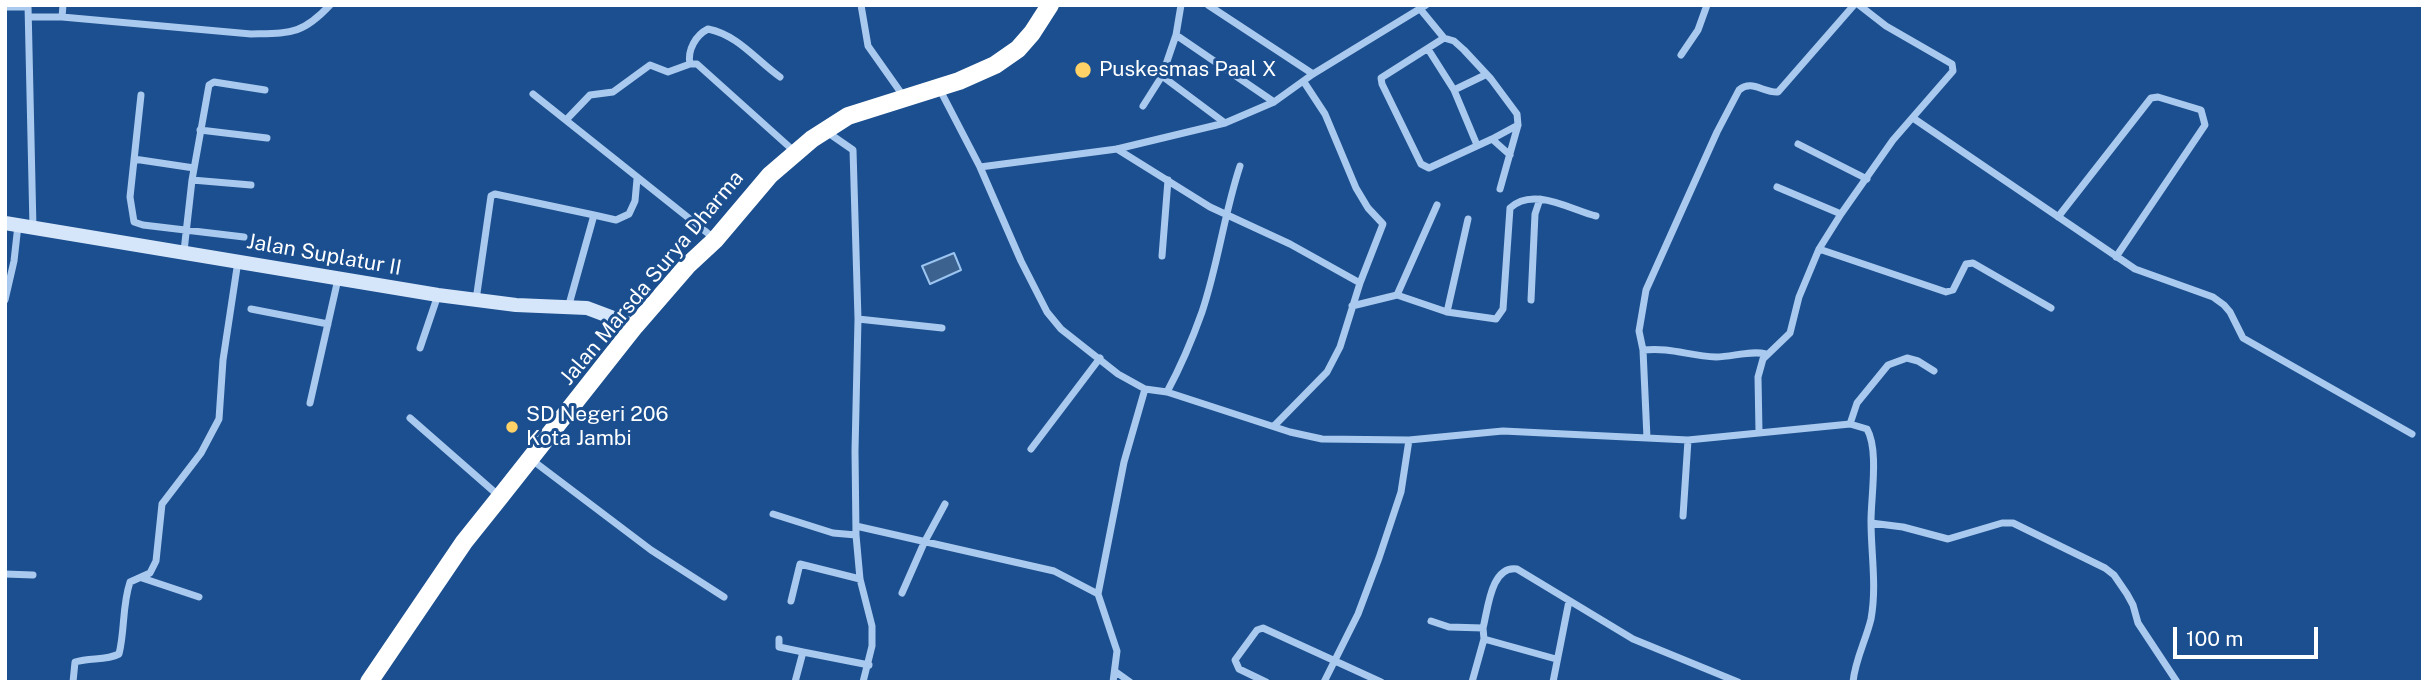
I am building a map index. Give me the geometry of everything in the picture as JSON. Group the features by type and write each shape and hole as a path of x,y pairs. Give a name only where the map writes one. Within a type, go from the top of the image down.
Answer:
{"highway":[{"name":"Jalan Marsda Surya Dharma","path":"369,682 464,542 500,496 635,326 687,266 715,240 770,175 824,130 848,116 939,88 995,65 1018,49 1050,5"}],"street":[{"path":"62,18 63,5"},
{"path":"29,17 280,34 306,27 330,5"},
{"path":"861,5 868,46 905,97"},
{"path":"1143,106 1163,76 1176,35 1181,5"},
{"path":"1208,5 1313,74"},
{"path":"1681,55 1698,30 1707,5"},
{"path":"1647,438 1643,350 1639,331 1646,290 1717,132 1744,85 1751,84 1769,93 1778,92 1856,5 1886,26 1952,64 1952,73 1893,140 1819,249 1799,297 1790,333 1766,354 1758,377 1759,432"},
{"path":"5,7 28,6 33,228"},
{"path":"980,167 1117,149 1225,123 1275,102 1313,74 1423,8 1444,38 1454,41 1464,50 1516,111 1518,125 1500,189"},
{"path":"690,64 689,56 697,37 708,29 739,42 780,77"},
{"path":"1176,35 1275,102"},
{"path":"1444,38 1383,76 1381,81 1421,164 1429,168 1518,125"},
{"path":"1428,49 1454,90 1477,145"},
{"path":"566,120 590,95 613,92 650,65 668,72 690,64 702,68 796,152"},
{"path":"1454,90 1485,75"},
{"path":"1163,76 1225,123"},
{"path":"1274,426 1327,372 1340,347 1360,283 1383,224 1368,208 1356,188 1325,114 1304,82"},
{"path":"184,251 192,180 208,88 211,83 265,90"},
{"path":"939,88 980,167 1021,261 1047,312 1061,329 1118,374 1145,389 1167,392 1322,439 1409,440 1503,431 1688,440 1850,424 1867,429 1873,447 1871,523 1875,591 1870,620 1854,668 1853,682"},
{"path":"533,94 715,240"},
{"path":"141,95 130,197 134,222 244,237"},
{"path":"2058,217 2151,98 2158,97 2201,110 2205,125 2116,257"},
{"path":"1913,118 2135,269 2213,298 2230,312 2243,338 2412,434"},
{"path":"200,130 267,138"},
{"path":"824,130 853,150 858,319 856,535 860,579 872,626 869,666 863,682"},
{"path":"1492,139 1510,155"},
{"path":"1798,144 1867,179"},
{"path":"1117,149 1225,214 1290,244 1360,283"},
{"path":"134,159 194,168"},
{"path":"1167,392 1202,311 1225,214 1240,166"},
{"path":"477,300 492,194 616,220 624,219 629,214 635,201 637,179"},
{"path":"192,180 251,185"},
{"path":"1162,256 1168,180"},
{"path":"1777,187 1841,214"},
{"path":"1352,306 1397,295 1447,312 1496,319 1503,309 1510,208 1520,201 1540,199 1596,216"},
{"path":"1531,300 1535,214 1540,199"},
{"path":"1397,295 1437,205"},
{"path":"568,308 594,215"},
{"path":"1447,312 1468,219"},
{"path":"5,300 14,261 11,224"},
{"name":"Jalan Suplatur II","path":"11,224 438,295 587,308 635,326"},
{"path":"1819,249 1946,292 1953,289 1966,264 1973,263 2051,308"},
{"path":"73,682 75,662 85,658 110,658 119,654 123,636 121,625 125,596 130,582 150,573 156,561 162,504 201,453 219,419 223,360 238,261"},
{"path":"310,403 338,279"},
{"path":"420,348 438,295"},
{"path":"251,309 328,324"},
{"path":"858,319 942,328"},
{"path":"1643,350 1662,348 1719,357 1766,354"},
{"path":"1031,449 1100,358"},
{"path":"1850,424 1857,403 1888,365 1907,358 1919,361 1934,371"},
{"path":"1113,682 1117,652 1098,594 1124,462 1145,389"},
{"path":"410,418 500,496"},
{"path":"1324,682 1358,614 1401,492 1409,440"},
{"path":"1683,516 1688,440"},
{"path":"531,460 651,550 724,597"},
{"path":"902,593 945,504"},
{"path":"774,514 833,533 856,535"},
{"path":"1871,523 1903,527 1948,539 2002,523 2013,523 2093,562 2114,575 2121,584 2133,605 2138,623 2177,682"},
{"path":"856,526 1054,572 1098,594"},
{"path":"791,601 800,564 860,579"},
{"path":"1472,682 1496,583 1502,571 1509,568 1517,569 1633,639 1738,682"},
{"path":"5,574 33,575"},
{"path":"142,578 199,597"},
{"path":"1553,682 1569,601"},
{"path":"1431,621 1449,627 1483,628"},
{"path":"1266,682 1239,669 1235,660 1257,630 1263,628 1381,682"},
{"path":"779,639 779,646 783,649 869,666"},
{"path":"1484,639 1556,659"},
{"path":"794,682 803,652"},
{"path":"1116,672 1130,682"}],"water":[{"path":"954,253 961,270 930,284 922,266"}],"place":[{"name":"Puskesmas Paal X","path":"1083,70"},
{"name":"SD Negeri 206 Kota Jambi","path":"512,427"}]}
